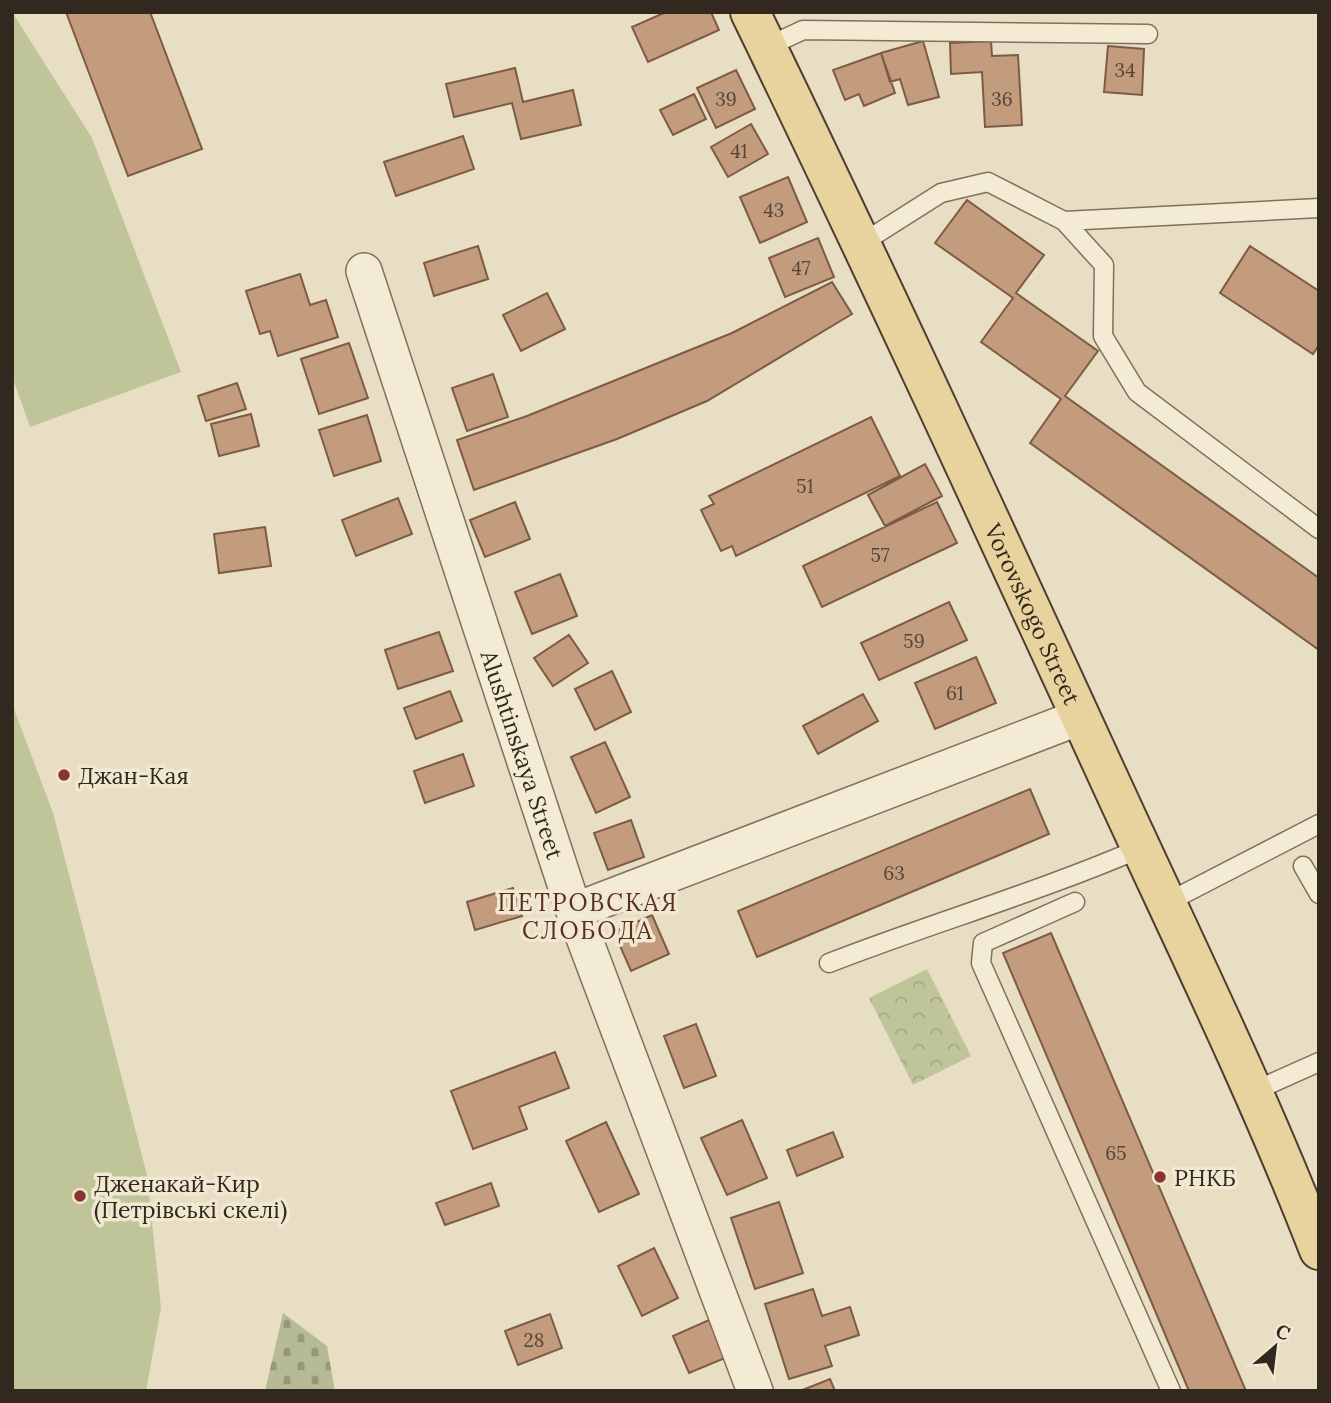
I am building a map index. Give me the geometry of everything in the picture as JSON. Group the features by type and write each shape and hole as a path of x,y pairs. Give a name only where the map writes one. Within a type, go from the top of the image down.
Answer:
{"main road":[{"name":"Vorovskogo Street","path":"750,12 946,424 1315,1232"}],"street":[{"name":"Alushtinskaya Street","path":"364,271 574,911 755,1391"},
{"path":"574,911 1080,716"}],"lane":[{"path":"767,47 803,30 1148,34"},
{"path":"859,245 941,193 988,182 1064,221 1104,265 1103,336 1137,392 1319,529"},
{"path":"1064,221 1319,208"},
{"path":"1166,903 1319,824"},
{"path":"829,963 901,935 1072,878 1141,848"},
{"path":"1303,866 1319,894"},
{"path":"1075,902 983,943 982,963 1171,1391"},
{"path":"1252,1092 1319,1062"}],"green space":[{"path":"12,12 92,138 181,372 30,427 12,376"},
{"path":"12,704 53,813 147,1175 161,1308 146,1391 12,1391"},
{"path":"927,969 971,1056 913,1085 869,998"},
{"path":"283,1313 327,1346 335,1391 265,1391"}],"building":[{"path":"66,12 150,12 202,149 128,176"},
{"path":"666,12 711,12 719,30 648,62 632,27"},
{"path":"923,41 939,97 908,105 900,79 890,82 881,53"},
{"path":"991,41 992,56 1018,55 1022,125 985,127 982,72 951,74 950,43"},
{"path":"1108,46 1144,49 1142,95 1104,92"},
{"path":"881,53 895,93 864,106 859,94 845,100 833,70"},
{"path":"515,68 523,102 573,90 581,125 521,139 512,103 454,117 446,84"},
{"path":"736,70 755,109 716,128 697,88"},
{"path":"694,94 706,119 673,135 660,110"},
{"path":"751,124 768,154 728,177 711,147"},
{"path":"463,136 474,169 396,196 384,162"},
{"path":"788,177 807,222 760,243 740,197"},
{"path":"967,200 1044,255 1016,293 1098,351 1065,396 1319,578 1319,650 1030,443 1061,399 981,342 1013,298 935,243"},
{"path":"818,238 834,277 785,297 769,258"},
{"path":"478,246 488,279 434,296 424,263"},
{"path":"1250,246 1319,291 1319,345 1313,354 1220,293"},
{"path":"300,274 310,305 326,300 338,337 278,356 270,331 260,334 246,291"},
{"path":"832,282 852,314 707,401 617,439 474,490 457,440 527,416 732,333"},
{"path":"547,293 565,329 521,351 503,315"},
{"path":"349,343 368,398 319,414 301,359"},
{"path":"493,374 508,417 467,431 452,388"},
{"path":"237,383 246,409 206,421 198,396"},
{"path":"251,414 259,446 219,456 211,424"},
{"path":"367,415 381,461 334,476 319,430"},
{"path":"871,417 900,476 736,556 732,546 721,551 701,510 714,504 709,496"},
{"path":"925,464 942,496 885,526 868,495"},
{"path":"398,498 412,534 356,556 342,520"},
{"path":"515,502 530,539 485,557 470,520"},
{"path":"937,502 957,543 822,607 803,566"},
{"path":"265,527 271,566 219,573 214,534"},
{"path":"560,574 577,616 532,634 515,592"},
{"path":"949,602 967,640 879,680 861,643"},
{"path":"439,632 453,671 398,689 385,650"},
{"path":"569,635 588,663 553,686 534,658"},
{"path":"976,657 996,703 935,729 915,683"},
{"path":"612,671 631,712 595,730 575,689"},
{"path":"450,691 462,721 416,739 404,708"},
{"path":"863,694 878,721 818,754 803,726"},
{"path":"605,742 630,797 596,813 571,757"},
{"path":"463,754 474,786 425,803 414,771"},
{"path":"1030,789 1049,834 757,957 738,911"},
{"path":"631,820 644,857 608,870 594,833"},
{"path":"513,888 522,916 475,930 467,902"},
{"path":"652,915 669,954 631,971 614,932"},
{"path":"1051,933 1246,1391 1189,1391 1003,953"},
{"path":"696,1024 716,1076 684,1088 664,1036"},
{"path":"555,1052 569,1088 519,1107 527,1129 473,1149 451,1091"},
{"path":"742,1120 767,1178 727,1195 701,1138"},
{"path":"606,1122 639,1194 599,1212 566,1141"},
{"path":"833,1132 843,1157 797,1176 787,1150"},
{"path":"491,1183 499,1206 445,1225 436,1203"},
{"path":"779,1202 803,1273 755,1289 731,1218"},
{"path":"654,1248 678,1298 642,1316 618,1266"},
{"path":"813,1289 822,1316 850,1307 859,1335 825,1346 832,1366 789,1379 765,1304"},
{"path":"550,1314 562,1348 518,1365 505,1331"},
{"path":"709,1320 725,1358 689,1373 673,1336"},
{"path":"830,1379 835,1391 800,1391"}],"place":[{"name":"Джан-Кая","path":"64,775"},
{"name":"РНКБ","path":"1160,1177"},
{"name":"Дженакай-Кир (Петрівські скелі)","path":"80,1196"}],"district":[{"name":"ПЕТРОВСКАЯ СЛОБОДА","path":"588,916"}]}
